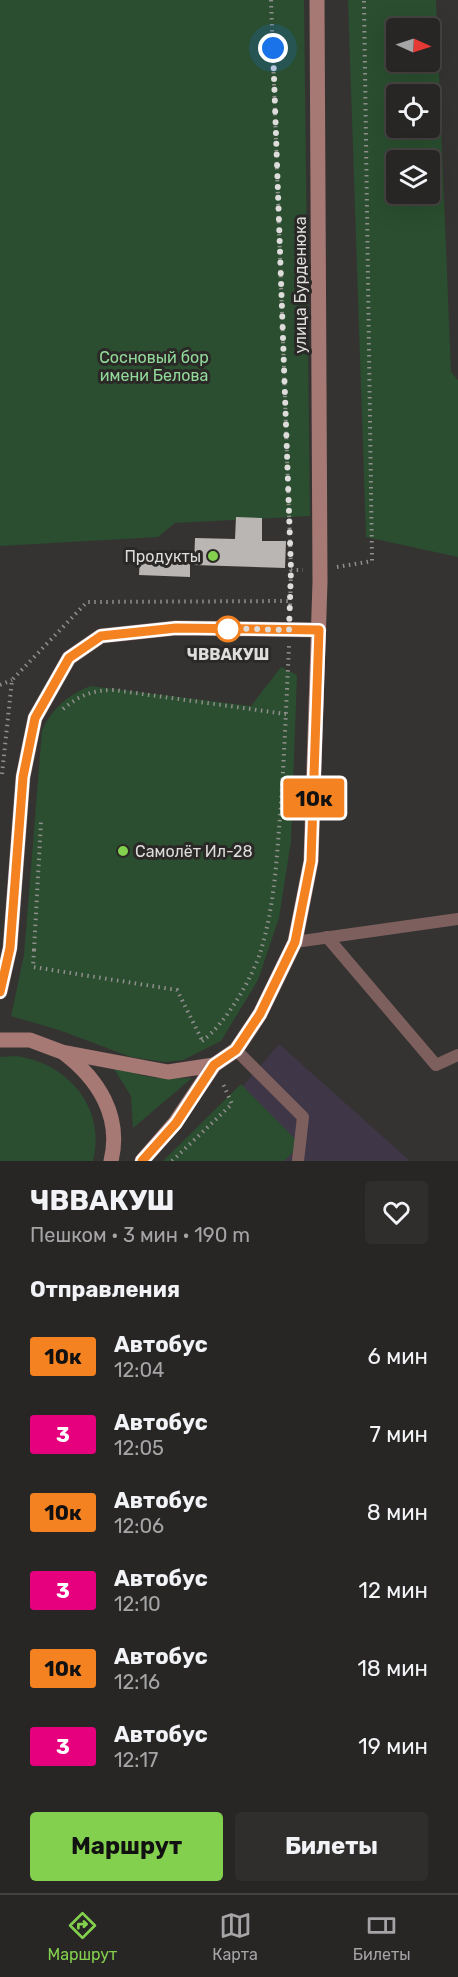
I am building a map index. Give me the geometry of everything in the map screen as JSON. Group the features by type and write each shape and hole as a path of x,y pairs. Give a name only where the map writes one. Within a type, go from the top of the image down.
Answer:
{"street":[{"name":"улица Бурденюка","path":"236,1050 260,1014 295,942 311,861 320,570 317,0"},
{"path":"0,992 10,948 23,777 35,718 69,658 101,636 176,628 319,630"},
{"path":"0,1040 30,1040 62,1052 168,1072 214,1065"},
{"path":"142,1161 176,1123 214,1065 236,1050"},
{"path":"62,1052 85,1069 102,1092 112,1120 114,1149 111,1161"}],"lane":[{"path":"295,942 458,919"},
{"path":"327,937 436,1065 458,1055"},
{"path":"236,1050 303,1117 298,1161"}],"path":[{"path":"202,1041 214,1033 261,953 274,901 286,714 291,570 271,0"},
{"path":"291,570 320,570 372,561 364,0"},
{"path":"0,685 12,680"},
{"path":"59,713 79,696 98,690 114,690 286,714"},
{"path":"42,812 33,967 177,990 232,1104 172,1161"},
{"path":"10,948 34,950"}],"shaded area":[{"path":"279,1044 410,1161 179,1161"}],"green space":[{"name":"Сосновый бор имени Белова","path":"0,0 304,0 310,516 175,523 158,537 0,546"},
{"path":"348,0 436,0 437,18 386,18 386,72 439,72 439,84 386,84 386,138 440,138 440,99 451,372 458,380 458,557 366,537"},
{"path":"281,667 297,675 291,841 279,918 258,980 221,1041 183,1060 165,1062 131,1057 59,1030 11,1016 24,955 42,731 50,716 67,699 90,686 251,706"},
{"path":"16,1056 35,1060 52,1068 67,1078 79,1091 94,1123 96,1142 93,1161 0,1161 0,1057"},
{"path":"111,1064 132,1073 150,1077 192,1078 133,1128 131,1096"},
{"path":"241,1084 301,1145 284,1161 163,1161"}],"building":[{"path":"236,517 262,518 262,541 286,541 285,568 194,565 195,538 235,539"},
{"path":"140,557 190,559 190,577 139,575"}],"bus line":[{"name":"10к","path":"0,992 5,979 10,948 19,862 23,777 35,718 69,658 101,636 176,628 319,630 311,861 295,942 260,1014 236,1050 214,1065 176,1123 142,1161"}],"place":[{"name":"Продукты","path":"213,556"},
{"name":"ЧВВАКУШ","path":"228,629"},
{"name":"Самолёт Ил-28","path":"123,851"}],"route":[{"path":"228,629 221,628 289,630 291,570 273,48"}]}
